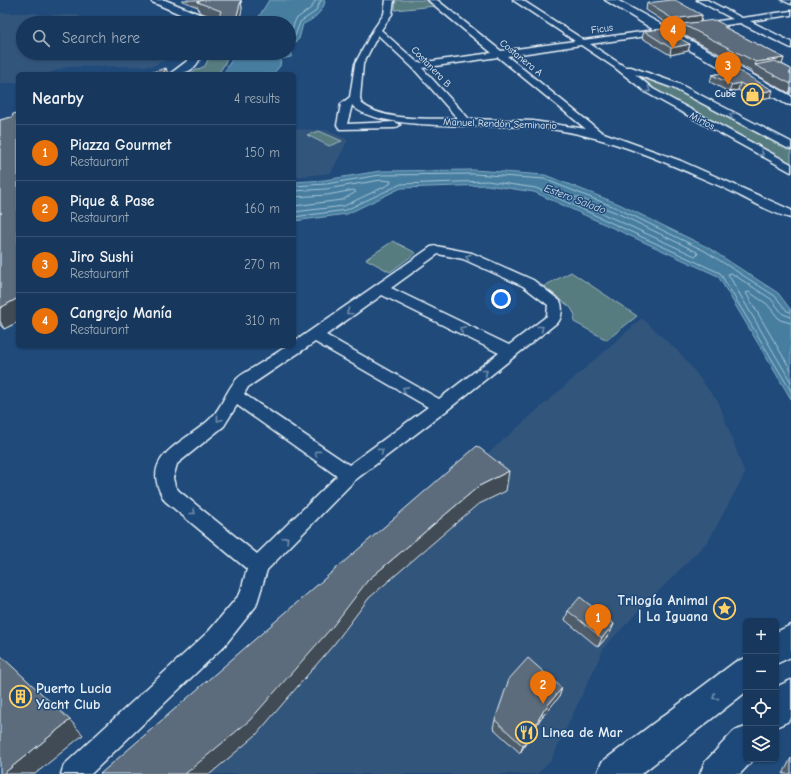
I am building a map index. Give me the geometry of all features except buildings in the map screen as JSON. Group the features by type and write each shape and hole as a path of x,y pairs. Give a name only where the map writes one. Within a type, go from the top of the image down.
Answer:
{"street":[{"path":"390,0 388,14 377,30 359,64 355,98 346,104 342,125 344,127 418,124 425,121"},
{"name":"Costanera A","path":"432,0 597,134"},
{"name":"Mirtos","path":"517,0 617,65 646,89 676,108 791,170"},
{"path":"610,0 663,31 791,101"},
{"path":"701,0 791,45"},
{"path":"786,0 791,2"},
{"path":"161,2 195,16"},
{"name":"Ficus","path":"416,66 791,13"},
{"name":"Costanera B","path":"377,30 416,66 466,122"},
{"path":"179,72 189,66 194,60"},
{"name":"Mirtos","path":"617,65 676,86 791,146"},
{"name":"Manuel Rendón Seminario","path":"355,98 356,104 359,108 375,115 397,119 533,124 597,134 677,162 791,214"},
{"path":"73,774 217,638 249,599 258,566 349,475 440,408 554,318 555,304 528,283 467,256 436,250 315,336 242,383 218,422 171,459 164,476 166,487 172,496 258,566"},
{"path":"381,289 510,352"},
{"path":"315,336 440,408"},
{"path":"234,395 349,475"},
{"path":"779,648 791,639"},
{"path":"614,774 743,675"},
{"path":"779,708 791,696"},
{"path":"716,774 743,746"}],"shaded area":[{"path":"0,13 35,13 41,15 79,16 16,16 16,60 167,60 152,66 67,67 51,72 16,72 16,83 0,83"},
{"path":"296,129 327,130 348,140 331,173 296,177"},
{"path":"642,318 682,355 719,403 745,474 709,540 605,646 551,761 537,774 123,774"}],"green space":[{"path":"396,0 429,0 435,6 395,10"},
{"path":"208,60 226,60 219,72 192,72 205,66"},
{"path":"617,65 676,86 791,144 791,165 657,93"},
{"path":"319,131 342,141 329,146 307,135"},
{"path":"393,241 416,253 390,272 366,259"},
{"path":"571,272 637,316 607,340 574,322 575,315 571,308 544,286"}],"water":[{"path":"269,0 325,0 323,8 314,18 303,24 299,39 296,41 296,16 259,16"},
{"path":"232,60 281,60 280,66 275,72 224,72"},
{"name":"Estero Salado","path":"474,170 545,175 619,204 707,247 778,293 791,310 791,399 718,276 534,192 487,185 401,188 347,214 296,221 296,182 325,180 380,171"}],"place":[{"name":"Cangrejo Manía","path":"673,49"},
{"name":"Jiro Sushi","path":"728,85"},
{"name":"Cube","path":"752,94"},
{"name":"Trilogía Animal | La Iguana","path":"724,608"},
{"name":"Piazza Gourmet","path":"598,637"},
{"name":"Puerto Lucia Yacht Club","path":"21,696"},
{"name":"Pique & Pase","path":"543,704"},
{"name":"Linea de Mar","path":"527,732"}]}
